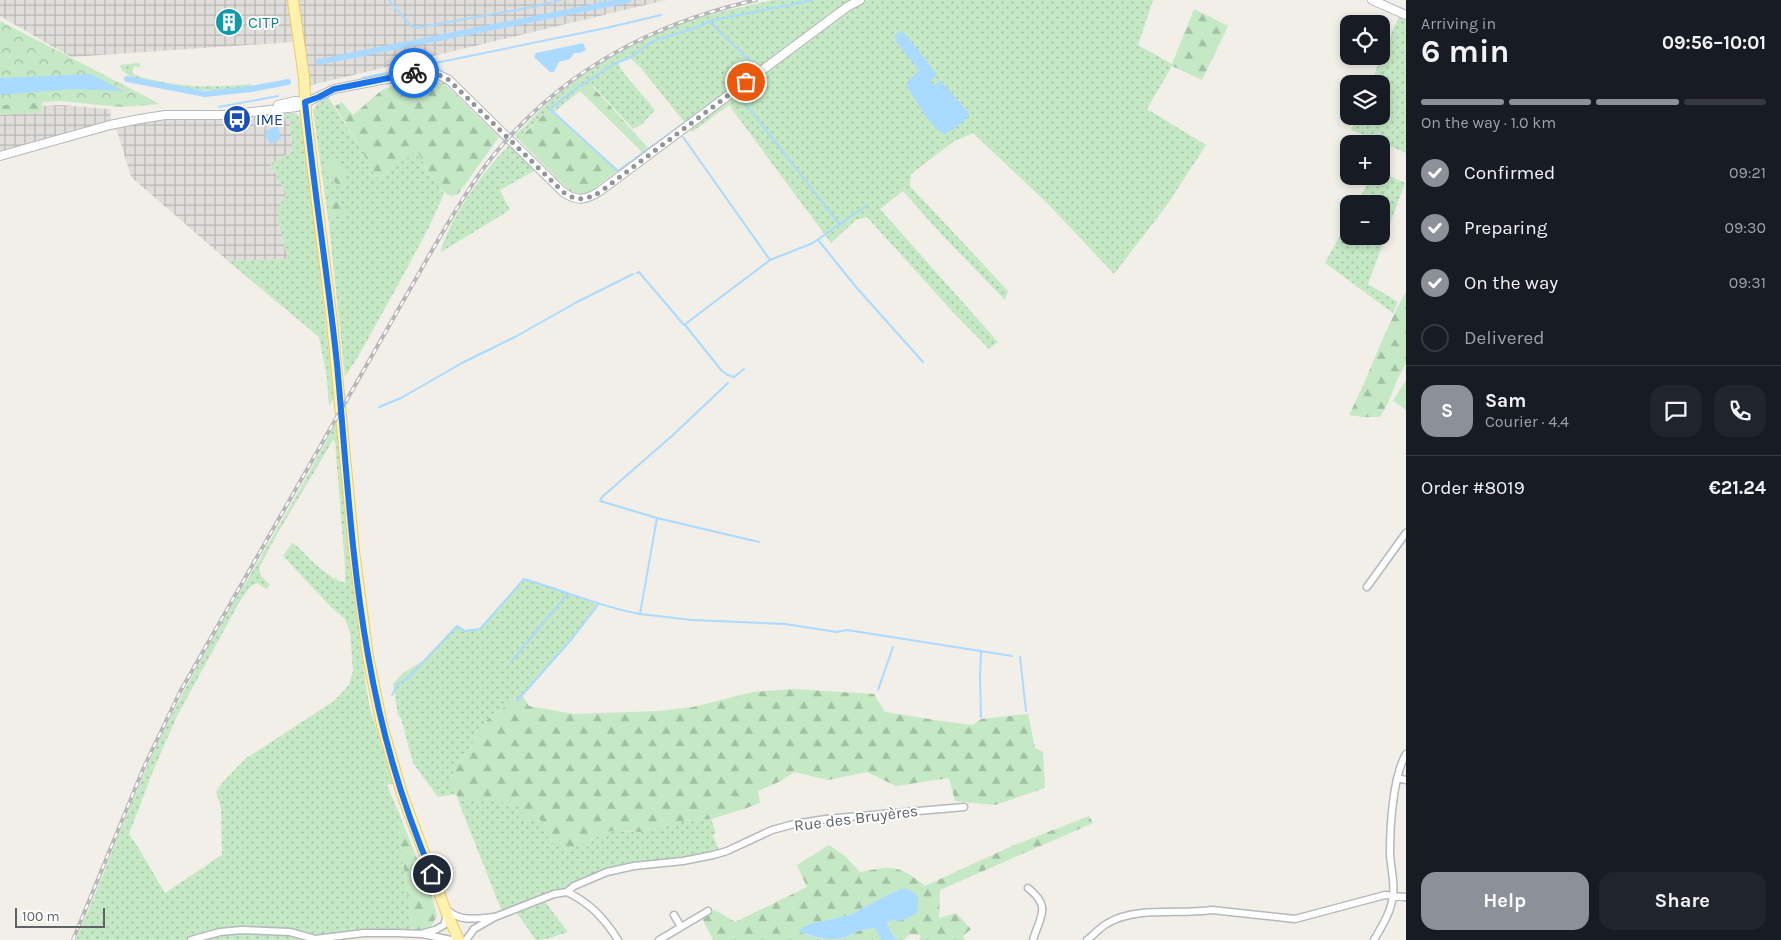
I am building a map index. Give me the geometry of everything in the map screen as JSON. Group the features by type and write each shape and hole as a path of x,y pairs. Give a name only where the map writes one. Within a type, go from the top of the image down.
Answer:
{"main road":[{"path":"293,0 304,77 305,102 332,322 354,551 368,656 379,714 397,779 416,834 459,940"},
{"path":"447,910 465,940"}],"street":[{"path":"0,156 110,125 140,119 165,115 220,115 297,107 334,89 418,73 438,73 449,80 563,192 571,198 584,199 600,192 847,7 860,0"},
{"path":"1372,0 1406,15"},
{"path":"1367,586 1406,533"},
{"path":"1374,940 1386,919 1393,895 1390,852 1397,778 1406,754"},
{"path":"1397,778 1406,780"},
{"name":"Rue des Bruyères","path":"465,940 474,929 495,917 554,894 567,892 574,886 607,872 634,866 714,855 772,830 794,824 826,819 964,807"},
{"path":"1028,888 1037,895 1042,905 1043,915 1033,940"},
{"path":"567,892 595,909 618,940"},
{"path":"1087,940 1108,922 1134,914 1212,910 1295,919 1385,895 1406,897"},
{"path":"422,934 444,925 447,919 447,910"},
{"name":"Rue des Bruyères","path":"447,910 454,915 470,919 495,917"},
{"path":"659,940 708,911"},
{"path":"674,915 681,927"},
{"path":"191,940 220,932 242,930 290,932 313,940 378,933 422,934 451,940"}],"shaded area":[{"path":"0,0 666,0 299,88 294,42 71,57 0,16"},
{"path":"62,105 110,109 110,125 0,156 0,115 41,112 42,106"},
{"path":"272,110 274,120 289,118 293,151 270,164 286,193 279,224 288,259 228,261 131,177 115,124 140,119"}],"green space":[{"path":"773,0 1153,0 1138,45 1172,64 1172,66 1147,109 1206,145 1167,205 1114,274 1048,204 973,133 953,142 911,174 910,186 1008,291 1005,300 943,236 903,191 880,209 998,342 989,349 867,217 856,220 831,243 729,105 692,132 641,68 630,58 618,63 622,71 655,110 641,125 633,129 588,80 577,87 580,91 554,112 551,109 518,139 515,135 545,105 565,89 629,47 692,20"},
{"path":"1194,9 1228,26 1202,80 1172,66"},
{"path":"1402,9 1406,11 1406,153 1390,146 1390,135 1363,135 1351,130 1353,125 1390,125 1390,75 1374,75 1378,65 1390,65 1390,37"},
{"path":"0,21 160,104 120,107 60,101 0,105"},
{"path":"140,63 140,67 134,66 132,73 148,79 193,86 251,84 252,87 223,90 177,88 146,82 133,77 124,72 120,65"},
{"path":"415,79 444,83 499,137 458,194 451,196 440,188 417,150 380,180 369,168 364,154 335,106 342,102 353,115 382,90"},
{"path":"589,80 649,149 643,153 577,88"},
{"path":"328,97 364,154 369,168 380,180 417,149 426,169 444,194 428,229 399,283 345,377 329,225 313,110 316,105"},
{"path":"43,102 41,112 0,115 0,105"},
{"path":"550,109 618,171 586,194 570,191 518,139"},
{"path":"287,112 297,114 302,122 305,141 334,398 329,406 327,378 319,337 228,261 288,259 279,224 278,209 286,193 270,164 293,151 289,118 274,121 273,115"},
{"path":"513,142 538,167 500,190 510,210 441,252 451,225 470,193 493,163"},
{"path":"332,160 342,166 347,185 339,189 326,167"},
{"path":"1390,176 1405,183 1390,224 1390,195 1362,195 1366,185 1390,185"},
{"path":"335,196 346,211 333,219 327,212"},
{"path":"1340,236 1340,245 1382,245 1368,284 1398,302 1393,313 1325,263"},
{"path":"1406,292 1406,363 1388,403 1380,417 1349,415 1390,322"},
{"path":"1406,380 1406,410 1393,401"},
{"path":"337,421 348,550 365,680 370,708 393,784 387,785 401,818 398,822 411,923 410,933 378,933 313,940 76,940 143,777 167,724 208,648","holes":["333,440 335,442 345,583 323,571 292,543 283,556 331,607 345,619 350,632 353,671 349,685 334,701 245,759 222,783 216,792 221,807 222,855 165,893 129,834 153,771 177,716 240,601 250,587 257,583 266,589 270,585 261,576 259,568"]},
{"path":"524,579 598,605 570,641 522,695 488,719 450,778 457,794 438,797 413,763 401,718 398,715 393,684 403,673 426,659 457,626 465,631 480,629"},
{"path":"793,689 874,694 885,712 973,725 981,719 1028,714 1035,748 1043,752 1045,788 995,805 955,801 949,778 896,786 867,772 828,780 794,772 781,781 758,791 760,803 744,809 711,819 680,821 644,832 610,831 567,850 560,843 551,843 541,820 526,819 518,806 484,799 458,799 450,778 488,719 522,695 529,706 574,714 660,711 693,707 753,692"},
{"path":"458,799 484,799 518,806 541,820 551,843 560,843 567,850 610,831 644,832 680,821 711,819 716,833 713,835 720,853 607,872 543,899 568,932 536,940 514,909 503,914"},
{"path":"1089,816 1093,823 940,890 939,918 956,913 971,929 963,936 965,940 919,940 921,935 910,934 904,940 898,940 891,933 887,921 904,920 906,888 891,893 850,915 809,924 798,931 812,936 837,939 870,928 876,929 881,940 713,940 702,918 715,910 735,922 807,887 797,865 829,845 846,857 860,872 888,868 901,870 925,886 1012,846"},
{"path":"401,818 433,900 437,916 430,928 416,930 410,928 411,923 398,822"}],"water":[{"path":"902,31 937,75 932,79 931,83 935,86 940,80 969,113 969,116 954,129 944,134 929,120 907,86 907,82 919,70 897,43 895,35"},
{"path":"583,43 586,50 581,53 574,53 570,59 559,62 554,72 550,72 534,57 536,53"},
{"path":"90,74 123,91 73,89 0,95 0,78"},
{"path":"278,126 281,139 270,144 265,136 266,130"},
{"path":"906,888 918,896 917,913 904,920 887,921 891,933 898,940 881,940 876,929 870,928 837,939 817,937 798,931 809,924 850,915 891,893"}],"waterway":[{"path":"389,0 411,26 416,28 538,6 560,0"},
{"path":"600,0 601,5"},
{"path":"319,62 628,0"},
{"path":"769,61 618,171 550,109 577,88 614,64 629,58 653,41 701,26 709,21 813,0"},
{"path":"362,78 661,15"},
{"path":"709,21 757,68"},
{"path":"127,79 205,94 251,89 288,82"},
{"path":"738,94 840,225"},
{"path":"219,107 278,96"},
{"path":"683,137 770,260"},
{"path":"637,273 639,272 684,325 770,260 813,243 867,205"},
{"path":"819,241 856,287 923,362"},
{"path":"379,407 401,398 462,363 633,274"},
{"path":"685,325 722,371 734,377 744,369"},
{"path":"392,695 399,683 407,679 457,626 465,631 480,629 524,579 610,607 640,614 657,518 600,501 602,497 673,435 728,383"},
{"path":"657,518 759,542"},
{"path":"511,662 568,593"},
{"path":"517,701 570,641 598,605"},
{"path":"640,614 692,620 785,624 837,632 847,630 1012,656"},
{"path":"878,690 893,647"},
{"path":"981,652 981,717"},
{"path":"1020,657 1026,711"}],"railway":[{"path":"73,940 144,767 180,692 434,247 481,171 516,130 544,103 575,78 608,57 642,39 679,23 717,10 756,0"}],"way so far":[{"path":"414,73 433,72 449,80 563,192 571,198 581,200 600,192 746,82"}],"place":[{"name":"CITP","path":"229,22"},
{"name":"IME","path":"237,119"}],"route":[{"path":"414,73 334,89 305,102 337,363 354,551 371,675 393,765 407,809 432,874"}]}
